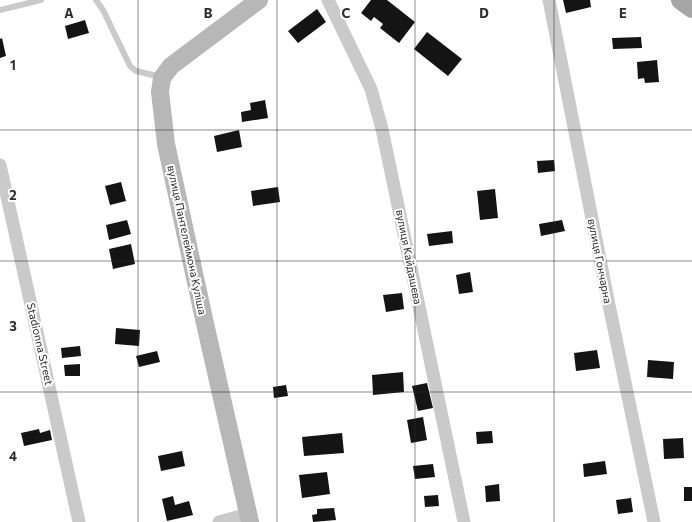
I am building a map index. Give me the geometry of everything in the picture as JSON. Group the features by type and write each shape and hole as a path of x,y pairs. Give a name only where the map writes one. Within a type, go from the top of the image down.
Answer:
{"main road":[{"path":"681,0 692,8"}],"street":[{"path":"162,78 171,66 258,0"},
{"name":"вулиця Кайдашева","path":"328,0 371,89 382,129 464,522"},
{"name":"вулиця Гончарна","path":"549,0 654,522"},
{"name":"вулиця Пантелеймона Куліша","path":"162,78 160,92 166,144 249,518"},
{"name":"Stadionna Street","path":"0,165 79,522"},
{"path":"219,522 249,518"}],"lane":[{"path":"0,10 41,0"},
{"path":"96,0 103,10 130,66 136,71 162,78"}],"building":[{"path":"371,0 387,0 415,22 399,43 380,28 383,24 374,17 371,21 361,13"},
{"path":"563,0 590,0 591,7 566,13"},
{"path":"317,9 326,22 298,43 288,31"},
{"path":"85,20 89,33 68,39 65,26"},
{"path":"427,32 462,59 448,76 414,49"},
{"path":"641,37 642,48 613,49 612,38"},
{"path":"2,38 6,56 0,58 0,39"},
{"path":"657,60 659,82 645,83 644,78 638,79 637,62"},
{"path":"265,100 268,118 242,122 241,112 251,110 250,103"},
{"path":"239,130 242,147 217,152 214,136"},
{"path":"554,160 555,171 538,173 537,161"},
{"path":"121,182 126,201 110,205 105,186"},
{"path":"278,187 280,202 253,206 251,191"},
{"path":"495,189 498,218 480,220 477,191"},
{"path":"127,220 131,234 109,240 106,225"},
{"path":"562,220 565,231 541,236 539,224"},
{"path":"452,231 453,243 429,246 427,234"},
{"path":"131,244 135,264 113,269 109,249"},
{"path":"470,272 473,292 459,294 456,275"},
{"path":"402,293 404,309 386,312 383,295"},
{"path":"116,328 140,330 139,346 115,344"},
{"path":"80,346 81,356 62,358 61,348"},
{"path":"597,350 600,368 576,371 574,353"},
{"path":"157,351 160,362 139,367 136,356"},
{"path":"648,360 674,362 673,379 647,377"},
{"path":"80,364 80,376 65,376 64,365"},
{"path":"403,372 404,392 373,395 372,375"},
{"path":"427,383 433,408 418,411 412,386"},
{"path":"286,385 288,396 274,398 273,387"},
{"path":"423,417 427,440 411,443 407,420"},
{"path":"39,429 40,433 50,430 52,440 24,446 21,433"},
{"path":"492,431 493,443 477,444 476,432"},
{"path":"342,433 344,453 304,456 302,437"},
{"path":"683,438 684,458 664,459 663,439"},
{"path":"182,451 185,466 161,471 158,456"},
{"path":"605,461 607,474 584,477 583,464"},
{"path":"433,464 435,477 415,479 413,466"},
{"path":"327,472 330,494 302,498 299,475"},
{"path":"499,484 500,501 486,502 485,486"},
{"path":"684,487 692,487 692,501 684,501"},
{"path":"438,495 439,506 425,507 424,496"},
{"path":"173,496 175,505 189,501 193,515 167,521 162,499"},
{"path":"631,498 633,512 618,514 616,500"},
{"path":"334,508 336,520 313,522 312,515 317,514 317,509"}]}
